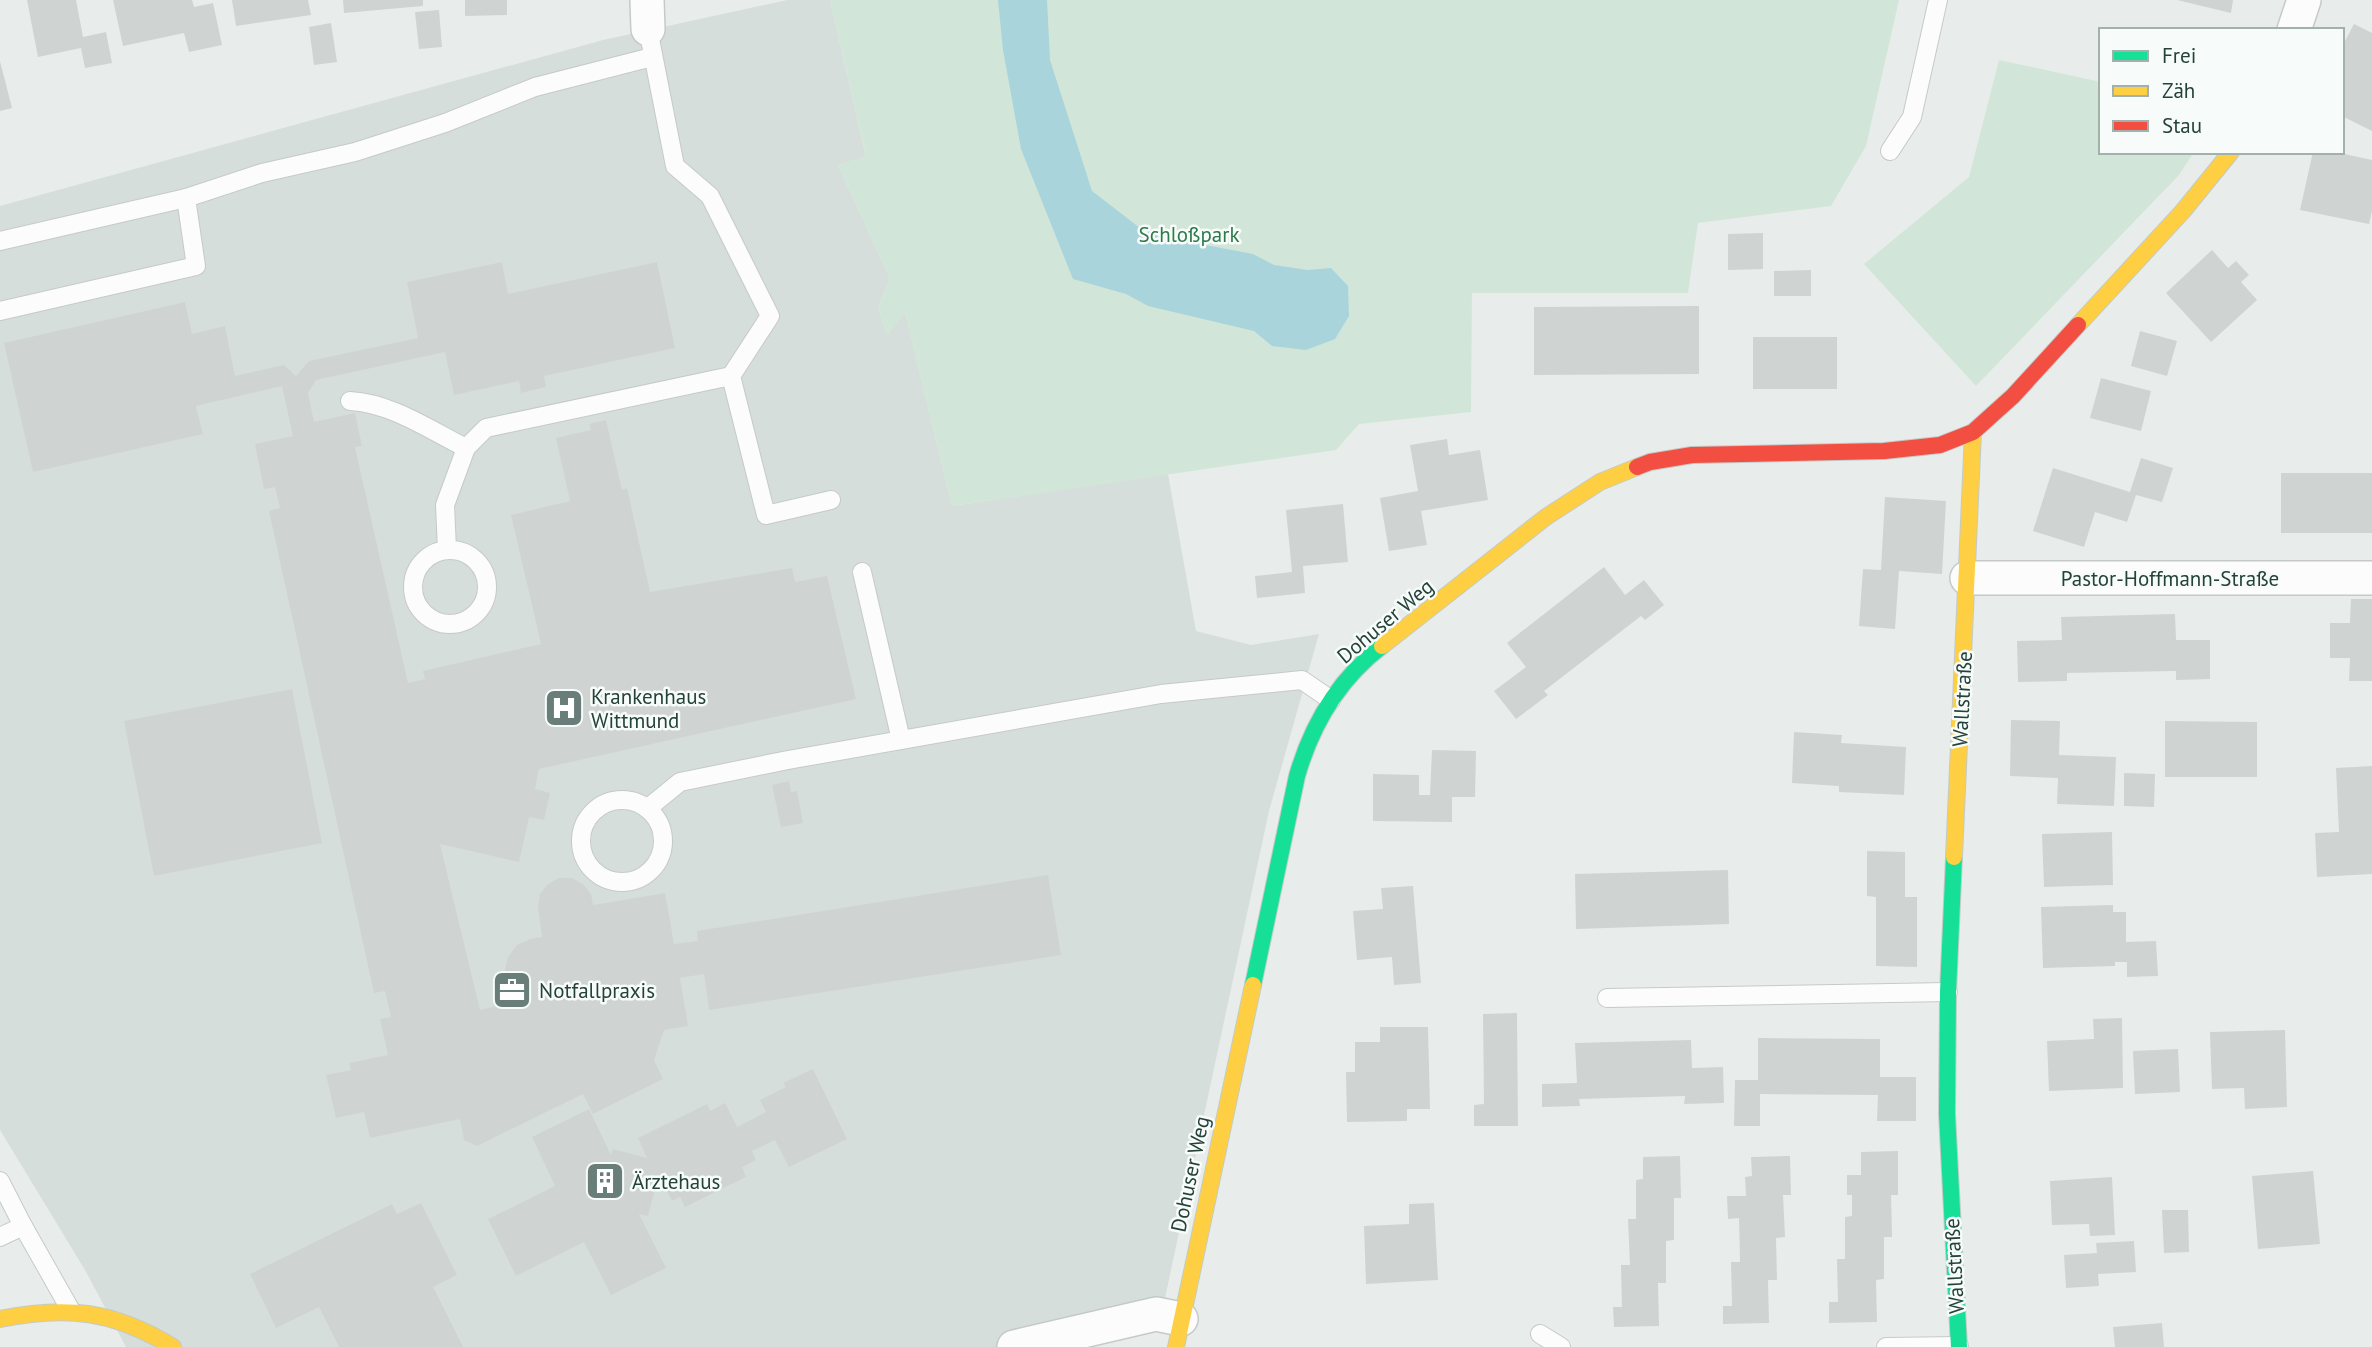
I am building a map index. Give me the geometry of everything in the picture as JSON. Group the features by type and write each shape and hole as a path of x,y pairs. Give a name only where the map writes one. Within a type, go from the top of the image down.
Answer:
{"street":[{"path":"2295,28 2304,0"},
{"path":"1973,432 2013,396 2183,211 2229,154"},
{"name":"Wallstraße","path":"1959,1346 1947,1114 1948,992 1973,432"},
{"name":"Dohuser Weg","path":"1178,1333 1297,776 1311,734 1331,700 1349,677 1371,654 1546,517 1600,482 1650,462 1692,455 1884,451 1940,445 1973,432"},
{"name":"Pastor-Hoffmann-Straße","path":"1967,578 2372,578"},
{"path":"0,1319 26,1312 70,1310 106,1316 148,1330 173,1347"},
{"path":"1014,1347 1156,1314 1178,1333"}],"lane":[{"path":"1890,151 1912,117 1938,0"},
{"path":"0,241 186,198 262,173 355,152 445,123 535,87 649,29 676,166 710,197 770,316 731,376 486,428 466,448 445,505 447,549"},
{"path":"0,311 196,266 186,198"},
{"path":"731,376 766,515 831,499"},
{"path":"350,401 368,402 394,412 466,448"},
{"path":"447,549 459,550 479,562 488,584 487,596 475,616 453,625 428,618 419,608 414,596 416,571 424,560 447,549"},
{"path":"862,572 901,740"},
{"path":"648,808 680,782 1161,694 1302,680 1331,700"},
{"path":"624,799 648,808 658,820 663,833 659,862 650,873 638,880 623,883 608,881 596,874 587,864 582,852 583,826 589,815 599,806 624,799"},
{"path":"1606,998 1948,992"},
{"path":"0,1181 70,1310"},
{"path":"0,1237 23,1226"},
{"path":"1540,1334 1561,1347"},
{"path":"1886,1347 1959,1346"}],"shaded area":[{"name":"Krankenhaus Wittmund","path":"787,0 830,0 866,157 838,165 890,278 878,307 887,335 905,312 952,506 1168,474 1196,631 1251,645 1319,634 1269,811 1158,1331 1091,1347 126,1347 85,1270 0,1130 0,206 603,40"}],"green space":[{"name":"Schloßpark","path":"830,0 1899,0 1866,146 1831,206 1698,223 1688,293 1472,293 1471,412 1359,424 1336,450 952,506 905,313 887,336 878,307 890,278 838,165 866,156"},
{"path":"1999,60 2099,82 2099,154 2193,154 2179,175 1976,386 1864,264 1969,177"}],"water":[{"path":"998,0 1047,0 1050,60 1092,191 1140,228 1190,242 1253,254 1274,265 1308,270 1331,268 1348,286 1349,316 1335,339 1306,350 1272,346 1254,331 1148,306 1126,294 1073,279 1021,149 1003,50"}],"building":[{"path":"27,0 76,0 83,37 106,32 112,63 85,68 81,48 38,57"},
{"path":"113,0 192,0 194,7 213,3 222,45 189,52 184,33 123,46"},
{"path":"232,0 308,0 311,15 236,26"},
{"path":"343,0 423,0 423,6 344,13"},
{"path":"465,0 507,0 507,15 465,16"},
{"path":"2177,0 2233,0 2231,13"},
{"path":"439,10 442,47 419,49 415,12"},
{"path":"331,23 337,62 314,65 309,27"},
{"path":"2354,24 2372,33 2372,131 2344,117 2344,43"},
{"path":"0,61 12,108 0,111"},
{"path":"2313,154 2344,154 2372,160 2372,211 2369,224 2300,210"},
{"path":"1763,233 1763,269 1728,270 1728,234"},
{"path":"2212,250 2228,268 2236,261 2249,275 2241,282 2257,300 2211,342 2166,293"},
{"name":"Krankenhaus Wittmund","path":"502,262 508,294 657,262 675,348 544,376 546,387 521,393 519,381 454,395 445,352 316,380 308,393 314,422 355,413 362,446 355,447 408,683 425,679 423,671 541,644 511,515 570,501 556,438 591,430 589,424 606,420 622,490 627,488 650,592 792,568 795,582 827,576 856,699 539,769 535,789 550,793 544,820 529,817 519,862 440,844 480,1010 513,1002 505,970 508,957 517,945 542,937 538,906 540,894 548,884 559,878 572,878 583,884 591,894 593,905 665,893 674,944 698,941 697,931 1048,875 1061,955 709,1010 704,974 680,978 688,1026 664,1030 654,1060 663,1079 593,1114 583,1094 477,1146 464,1140 460,1119 370,1138 364,1112 336,1118 326,1075 351,1070 349,1063 388,1055 380,1019 391,1017 385,991 374,993 269,511 280,508 275,487 264,489 255,444 293,436 282,386 196,406 203,434 33,472 4,343 185,302 192,334 225,326 235,376 284,365 296,376 309,361 418,338 407,282"},
{"path":"1811,270 1811,296 1774,296 1774,271"},
{"path":"1699,306 1699,374 1534,375 1534,307"},
{"path":"2140,331 2177,341 2167,376 2131,366"},
{"path":"1753,337 1837,337 1837,389 1753,389"},
{"path":"2101,378 2151,391 2141,431 2090,418"},
{"path":"1447,439 1449,455 1480,450 1488,500 1421,511 1427,545 1389,551 1380,498 1418,491 1410,445"},
{"path":"2141,458 2173,468 2162,502 2136,495 2127,522 2095,512 2084,547 2033,531 2053,468 2130,492"},
{"path":"2281,473 2372,473 2372,533 2281,533"},
{"path":"1885,497 1946,501 1942,574 1899,571 1895,629 1859,626 1863,569 1881,570"},
{"path":"1343,504 1348,562 1303,566 1305,593 1257,598 1255,576 1292,572 1286,510"},
{"path":"1604,567 1625,595 1644,580 1664,605 1645,620 1641,616 1544,691 1548,695 1516,719 1494,691 1526,667 1507,643"},
{"path":"2351,599 2372,599 2372,681 2349,681 2350,658 2330,658 2330,623 2350,623"},
{"path":"2175,614 2176,640 2210,640 2210,679 2176,680 2176,671 2067,673 2067,681 2018,682 2017,641 2062,640 2061,617"},
{"path":"292,689 322,843 154,876 124,721"},
{"path":"2011,720 2060,721 2059,755 2116,757 2114,806 2057,804 2058,778 2010,776"},
{"path":"2165,721 2257,722 2257,777 2165,777"},
{"path":"1794,732 1842,735 1841,743 1906,747 1904,795 1839,792 1839,786 1792,783"},
{"path":"1432,750 1476,751 1475,797 1452,797 1452,822 1373,821 1373,774 1419,775 1419,795 1430,795"},
{"path":"2372,766 2372,874 2317,877 2315,833 2339,832 2336,768"},
{"path":"2124,773 2155,774 2154,807 2124,806"},
{"path":"789,781 791,792 797,791 803,823 781,827 772,785"},
{"path":"2112,832 2113,885 2044,887 2042,834"},
{"path":"1867,851 1905,852 1905,897 1917,897 1917,967 1876,966 1876,897 1867,896"},
{"path":"1728,870 1729,924 1576,929 1575,874"},
{"path":"1413,886 1421,983 1394,985 1392,957 1357,960 1353,911 1383,909 1381,888"},
{"path":"2113,905 2113,912 2126,912 2126,942 2156,941 2158,976 2127,977 2127,962 2115,962 2115,966 2043,968 2041,907"},
{"path":"1517,1013 1518,1126 1474,1126 1474,1105 1484,1104 1483,1014"},
{"path":"2122,1018 2123,1088 2049,1091 2047,1041 2094,1039 2093,1019"},
{"path":"1380,1027 1428,1027 1430,1109 1407,1109 1407,1121 1347,1122 1346,1072 1355,1072 1355,1042 1380,1042"},
{"path":"2285,1030 2287,1107 2245,1109 2244,1088 2212,1089 2210,1032"},
{"path":"1758,1038 1880,1039 1880,1077 1916,1077 1916,1121 1877,1121 1878,1095 1760,1094 1760,1126 1734,1126 1735,1080 1758,1080"},
{"path":"1691,1040 1692,1068 1723,1067 1724,1103 1684,1104 1685,1096 1579,1099 1580,1106 1542,1107 1542,1084 1577,1083 1575,1043"},
{"path":"2178,1049 2180,1092 2135,1094 2133,1051"},
{"name":"Ärztehaus","path":"813,1069 847,1139 789,1167 775,1140 752,1151 756,1160 742,1167 746,1177 685,1207 680,1197 672,1201 659,1175 648,1216 639,1214 666,1268 611,1295 584,1242 516,1276 488,1219 555,1186 532,1137 589,1109 611,1155 613,1149 647,1158 638,1138 707,1104 710,1111 725,1103 737,1127 766,1112 760,1100 786,1087 783,1083"},
{"path":"1898,1151 1898,1195 1891,1195 1892,1237 1884,1237 1884,1279 1876,1280 1877,1322 1829,1323 1829,1302 1838,1302 1837,1259 1845,1259 1845,1217 1852,1216 1852,1195 1847,1195 1847,1175 1861,1175 1861,1152"},
{"path":"1680,1156 1681,1198 1674,1198 1674,1240 1666,1241 1666,1283 1658,1283 1659,1326 1614,1327 1613,1307 1622,1307 1621,1265 1630,1265 1628,1219 1636,1219 1636,1180 1643,1179 1643,1157"},
{"path":"1790,1156 1791,1195 1783,1195 1785,1237 1776,1238 1777,1280 1768,1280 1769,1323 1723,1324 1723,1306 1732,1306 1731,1262 1740,1262 1739,1218 1728,1219 1727,1196 1746,1196 1745,1177 1752,1176 1751,1157"},
{"path":"2313,1171 2320,1244 2258,1249 2252,1176"},
{"path":"2112,1177 2115,1235 2090,1236 2089,1224 2052,1225 2050,1181"},
{"path":"421,1203 457,1275 433,1287 463,1347 339,1347 319,1307 276,1328 250,1274 392,1204 397,1214"},
{"path":"1434,1203 1438,1280 1366,1284 1364,1226 1409,1224 1409,1204"},
{"path":"2162,1210 2188,1210 2189,1252 2164,1253"},
{"path":"2134,1241 2136,1272 2098,1274 2099,1286 2066,1288 2064,1255 2097,1253 2096,1243"},
{"path":"2162,1323 2164,1347 2115,1347 2113,1327"}],"traffic: fast":[{"path":"1253,985 1303,757 1319,721 1340,688 1382,646"},
{"path":"1954,857 1948,992 1947,1114 1959,1347"}],"traffic: slow":[{"path":"2078,325 2183,211 2229,154"},
{"path":"1954,857 1973,432"},
{"path":"1382,646 1546,517 1600,482 1637,467"},
{"path":"1176,1347 1253,985"},
{"path":"0,1319 47,1312 90,1314 130,1325 173,1347"}],"traffic: jam":[{"path":"1637,467 1650,462 1692,455 1884,451 1940,445 1973,432 2013,396 2078,325"}],"place":[{"name":"Krankenhaus Wittmund","path":"564,708"},
{"name":"Notfallpraxis","path":"512,990"},
{"name":"Ärztehaus","path":"605,1181"}]}
